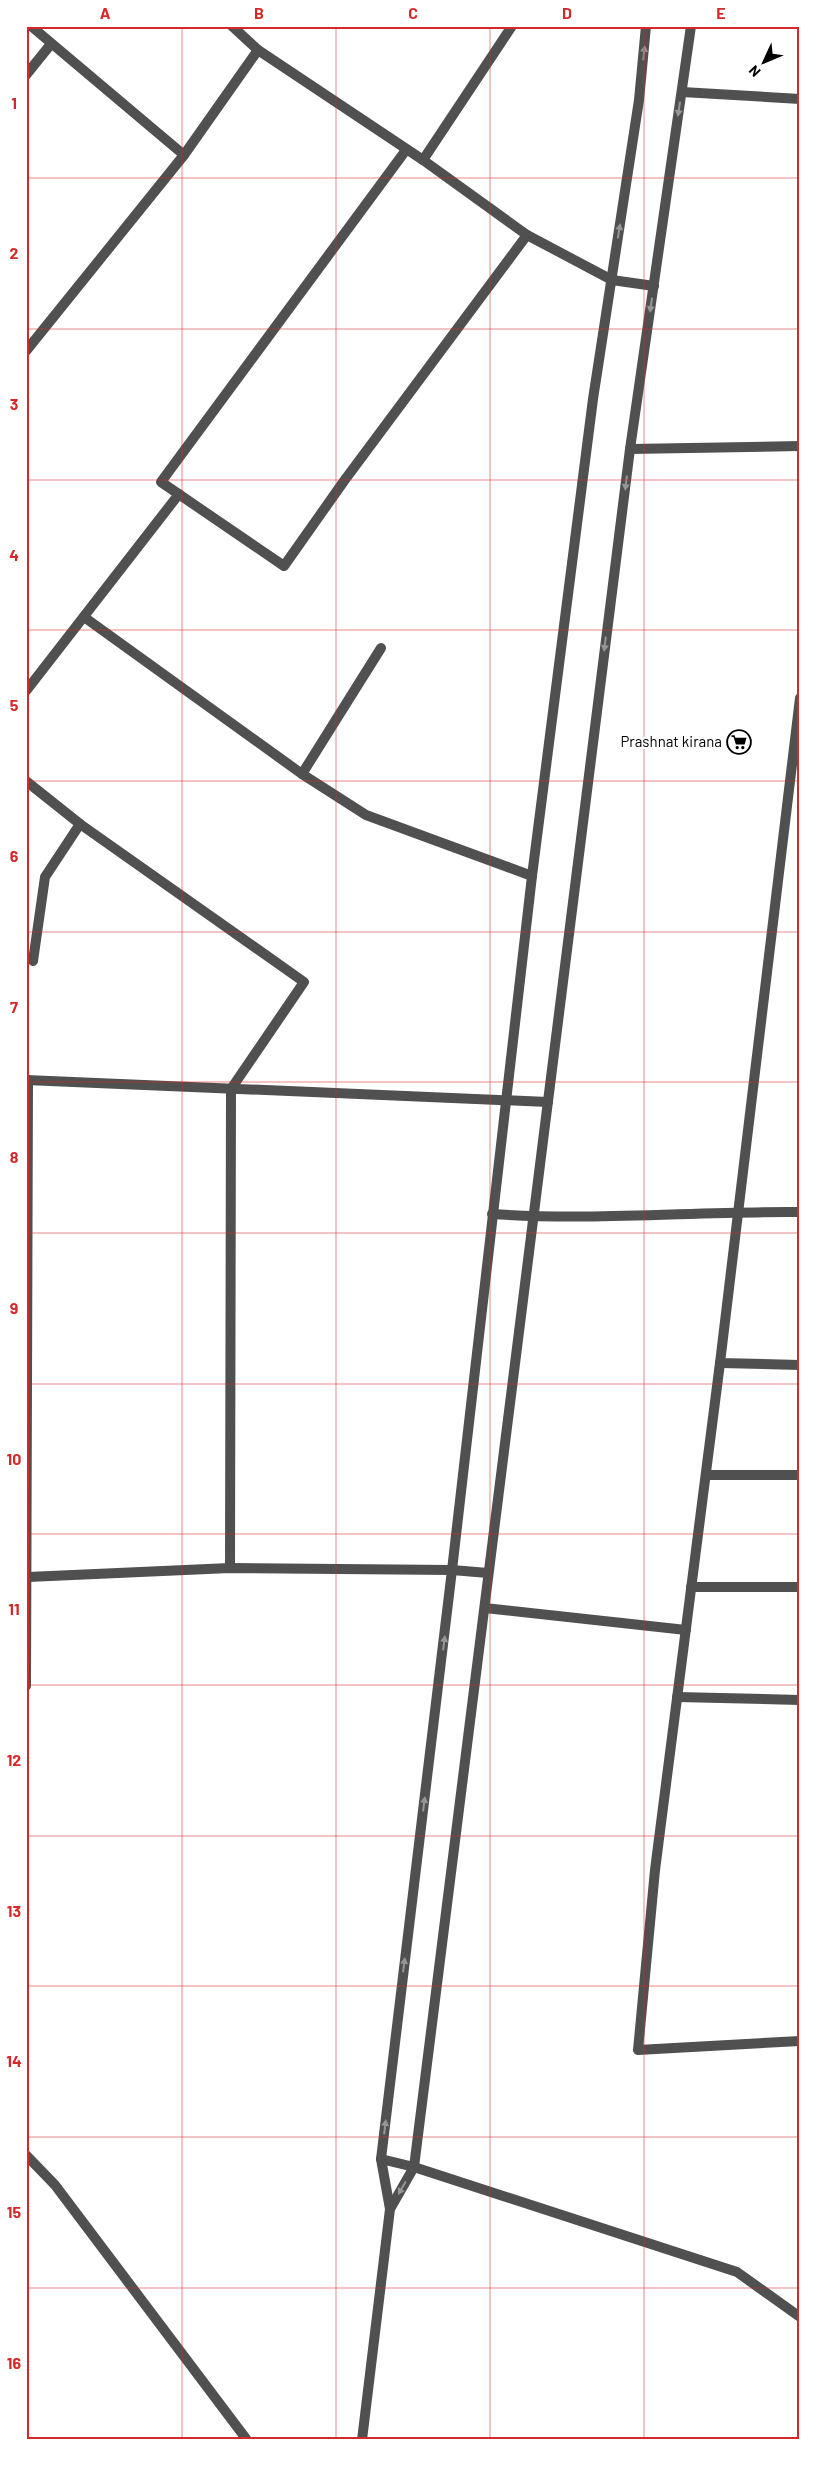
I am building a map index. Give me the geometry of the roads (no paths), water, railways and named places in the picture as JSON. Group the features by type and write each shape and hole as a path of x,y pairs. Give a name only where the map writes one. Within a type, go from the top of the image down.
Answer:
{"street":[{"path":"31,26 184,155"},
{"path":"232,26 258,50 423,160 527,235 612,280 654,286"},
{"path":"423,160 512,26"},
{"path":"362,2440 390,2210 381,2158 452,1570 492,1214 532,876 593,398 639,100 646,26"},
{"path":"390,2210 414,2167 630,449 691,26"},
{"path":"26,75 51,44"},
{"path":"26,351 184,155 258,50"},
{"path":"682,92 800,99"},
{"path":"406,150 161,482 284,566 344,481 527,235"},
{"path":"630,449 800,446"},
{"path":"26,691 179,494"},
{"path":"84,617 302,774 366,815 532,876"},
{"path":"302,774 382,648"},
{"path":"800,698 795,784 737,1211 720,1363 655,1870 638,2050 800,2041"},
{"path":"26,781 80,824 304,982 230,1088 230,1568"},
{"path":"34,962 45,877 80,824"},
{"path":"26,1686 28,1577 27,1080 548,1102"},
{"path":"492,1214 533,1217 737,1211 800,1212"},
{"path":"720,1363 800,1365"},
{"path":"706,1475 800,1475"},
{"path":"28,1577 230,1568 452,1570 488,1573"},
{"path":"692,1587 800,1587"},
{"path":"485,1608 686,1630"},
{"path":"677,1697 800,1700"},
{"path":"26,2156 55,2185 247,2440"},
{"path":"381,2158 738,2272 800,2317"}],"place":[{"name":"Prashnat kirana","path":"739,742"}]}
